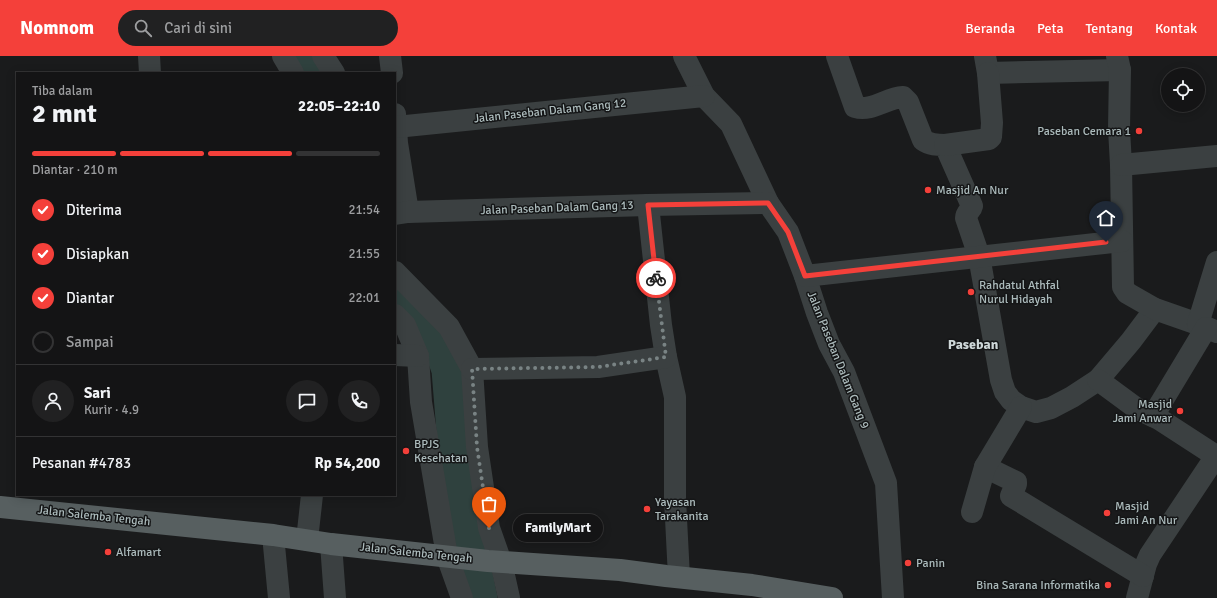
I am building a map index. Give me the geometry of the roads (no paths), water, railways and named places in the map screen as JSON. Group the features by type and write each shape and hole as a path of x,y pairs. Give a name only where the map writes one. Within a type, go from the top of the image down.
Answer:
{"main road":[{"name":"Jalan Salemba Tengah","path":"0,506 273,535 331,544 450,557 620,570 752,585 832,598"}],"street":[{"path":"148,56 150,72"},
{"path":"283,56 292,72"},
{"path":"323,56 333,72"},
{"path":"390,56 392,72"},
{"name":"Jalan Paseban Dalam Gang 9","path":"684,56 704,96 731,124 768,203 788,232 827,338 844,372 886,483 893,598"},
{"path":"837,56 855,107 861,109 867,108 898,97 903,97 908,102 923,140 928,143 939,145 989,139 992,135 987,65 1119,63 1123,287 1127,292 1155,309 1207,328"},
{"name":"Jalan Paseban Dalam Gang 12","path":"396,120 704,96"},
{"path":"396,120 402,213"},
{"path":"945,145 972,204 972,209 967,212 966,218 979,256 1001,380 1004,392 1010,400 1021,407 1036,412 1051,408 1072,397 1098,380 1131,341 1155,309"},
{"path":"1121,165 1217,156"},
{"name":"Jalan Paseban Dalam Gang 13","path":"402,213 648,205 768,203"},
{"path":"648,205 660,317 666,357 675,397 675,498 679,577"},
{"path":"805,276 1122,241"},
{"path":"1153,416 1207,328 1217,262"},
{"path":"396,273 449,328 472,369 477,447 489,528 495,561 509,598"},
{"path":"396,316 405,325 418,356 421,402 450,557 462,598"},
{"path":"396,355 418,356"},
{"path":"472,369 598,367 666,357"},
{"path":"1098,380 1136,408 1159,419 1216,456 1150,555 1146,564 1137,598"},
{"path":"972,512 985,467 1021,407"},
{"path":"985,467 1016,482 1011,496 1143,576"},
{"path":"307,540 312,496"},
{"path":"273,535 278,598"},
{"path":"331,544 335,598"}],"waterway":[{"path":"307,56 316,72"},
{"path":"396,291 434,329 448,370 457,481 481,598"}],"place":[{"name":"Paseban Cemara 1","path":"1139,131"},
{"name":"Masjid An Nur","path":"928,190"},
{"name":"Rahdatul Athfal Nurul Hidayah","path":"971,292"},
{"name":"Masjid Jami Anwar","path":"1180,411"},
{"name":"BPJS Kesehatan","path":"406,451"},
{"name":"Yayasan Tarakanita","path":"647,509"},
{"name":"Masjid Jami An Nur","path":"1107,513"},
{"name":"FamilyMart","path":"489,528"},
{"name":"Alfamart","path":"108,552"},
{"name":"Panin","path":"908,563"},
{"name":"Bina Sarana Informatika","path":"1108,585"}],"district":[{"name":"Paseban","path":"973,344"}]}
